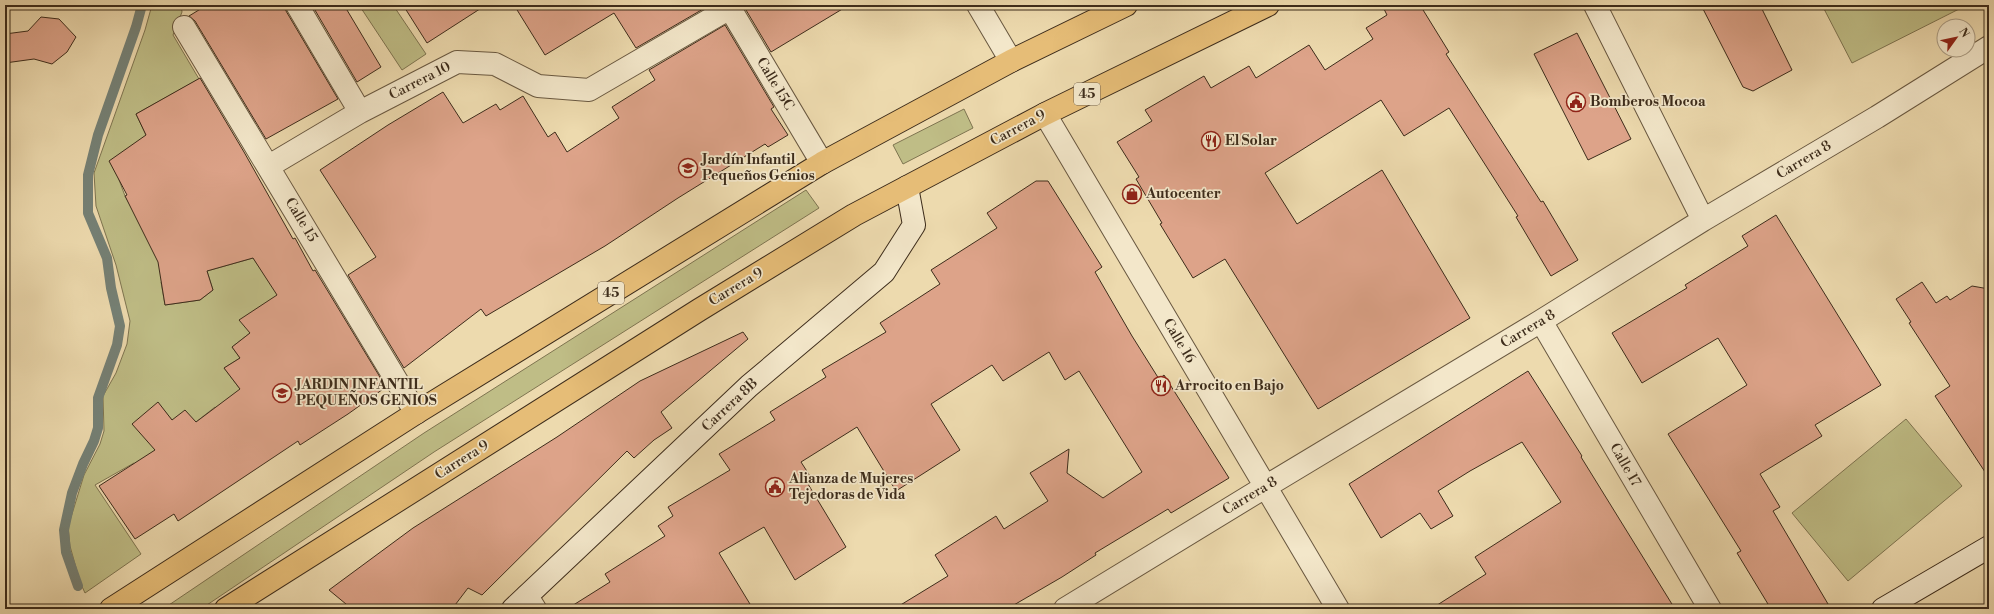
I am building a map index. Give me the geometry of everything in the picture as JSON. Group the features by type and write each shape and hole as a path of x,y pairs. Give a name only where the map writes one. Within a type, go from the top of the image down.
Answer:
{"highway":[{"name":"45","path":"111,609 416,413 822,163 1011,61 1126,5"},
{"name":"Carrera 9","path":"226,609 699,310 854,215 1045,114 1268,5"}],"street":[{"path":"297,5 360,112"},
{"path":"978,5 1011,61"},
{"path":"1595,5 1703,220"},
{"name":"Carrera 10","path":"269,166 360,112 457,62 495,64 538,86 589,90 729,6"},
{"name":"Calle 15C","path":"729,6 822,163"},
{"name":"Calle 15","path":"184,27 269,166 416,413"},
{"name":"Carrera 8","path":"1065,609 1264,487 1541,321 1703,220 1878,117 1989,47"},
{"name":"Calle 16","path":"1045,114 1264,487 1338,609"},
{"name":"Carrera 8B","path":"525,605 749,386 884,272 914,225 907,187"},
{"name":"Calle 17","path":"1541,321 1710,609"},
{"path":"1883,609 1989,547"}],"shaded area":[{"path":"152,5 181,5 182,12 173,35 199,79 136,114 146,135 118,177 125,196 174,277 161,282 165,305 200,300 213,290 207,271 253,258 278,294 250,333 232,347 240,358 224,368 246,397 223,417 215,407 196,422 172,420 158,403 165,460 143,477 134,463 95,485 141,554 85,593 80,582 70,546 68,527 84,475 100,444 104,431 103,396 116,373 127,344 130,321 116,265 96,206 94,173 145,30"},
{"path":"359,5 393,5 426,54 402,70"},
{"path":"1822,5 1967,5 1941,18 1936,18 1936,21 1852,63"},
{"path":"964,109 973,128 903,164 893,145"},
{"path":"806,190 819,208 434,452 201,609 163,609 424,433"},
{"path":"1906,419 1962,486 1848,581 1792,513"}],"building":[{"path":"207,5 285,5 286,11 338,99 266,139 195,21 189,16"},
{"path":"312,5 344,5 381,67 357,82"},
{"path":"403,5 486,5 427,43"},
{"path":"514,5 710,5 636,48 614,13 545,55"},
{"path":"743,5 849,5 771,52"},
{"path":"1382,5 1420,5 1449,52 1446,54 1541,202 1543,201 1578,260 1551,276 1516,217 1518,216 1449,108 1404,136 1381,100 1265,173 1297,224 1382,170 1470,318 1318,409 1225,259 1193,278 1160,224 1162,223 1136,179 1139,177 1117,142 1152,121 1145,110 1204,76 1211,88 1249,66 1256,78 1309,45 1325,70 1373,39 1366,28 1387,15"},
{"path":"1701,5 1760,5 1792,70 1753,91 1743,87"},
{"path":"41,17 59,19 76,37 67,52 52,64 34,59 5,63 5,34 28,31"},
{"path":"725,25 774,107 771,109 788,135 768,147 765,144 678,198 605,246 486,316 481,309 404,368 348,275 376,257 320,170 388,125 443,92 463,123 496,104 500,110 523,96 548,137 555,132 567,152 619,118 612,107 655,80 649,70"},
{"path":"1577,33 1631,139 1588,160 1534,54"},
{"path":"200,78 293,239 295,238 313,271 315,270 386,387 300,445 298,441 178,521 174,514 135,539 99,486 155,450 132,424 158,402 172,420 185,410 196,422 240,389 224,368 240,358 232,347 250,333 239,320 277,295 253,258 207,271 213,290 200,300 165,305 158,262 125,196 127,195 109,161 146,135 136,114"},
{"path":"1036,181 1048,181 1102,267 1095,272 1132,336 1159,379 1164,375 1229,478 1171,513 1168,509 1095,553 1096,555 1062,577 1007,609 894,609 948,576 935,555 996,516 1004,529 1048,501 1030,473 1069,449 1067,473 1103,498 1142,472 1079,371 1065,380 1049,352 1003,381 992,365 931,404 960,450 896,491 857,427 801,462 810,476 805,479 846,547 795,580 764,527 719,553 753,609 567,609 610,582 605,574 665,536 658,526 673,516 668,507 730,470 719,454 775,420 770,412 826,377 822,370 886,332 880,323 940,284 931,270 997,228 987,213"},
{"path":"1776,215 1881,385 1815,425 1822,436 1760,474 1780,507 1773,511 1831,609 1771,609 1737,553 1741,551 1668,434 1747,385 1718,338 1642,383 1612,333 1687,288 1685,285 1748,246 1742,236"},
{"path":"1922,282 1936,303 1947,296 1950,300 1972,286 1989,289 1989,478 1935,396 1950,386 1909,323 1911,322 1896,299"},
{"path":"743,332 748,339 661,412 672,428 654,440 634,458 627,451 482,595 468,588 452,609 352,609 329,590 413,528 557,437 640,381"},
{"path":"1528,371 1582,456 1581,457 1675,609 1431,609 1486,574 1475,557 1561,502 1522,442 1438,491 1453,516 1431,529 1420,513 1381,538 1349,484"}],"waterway":[{"path":"78,586 66,552 64,530 72,493 98,428 98,398 117,345 120,326 111,288 107,258 88,213 88,175 98,135 136,27 142,5"}],"place":[{"name":"Bomberos Mocoa","path":"1576,102"},
{"name":"El Solar","path":"1211,141"},
{"name":"Jardín Infantil Pequeños Genios","path":"688,168"},
{"name":"Autocenter","path":"1132,194"},
{"name":"Arrocito en Bajo","path":"1161,386"},
{"name":"JARDIN INFANTIL PEQUEÑOS GENIOS","path":"282,393"},
{"name":"Alianza de Mujeres Tejedoras de Vida","path":"775,487"}]}
